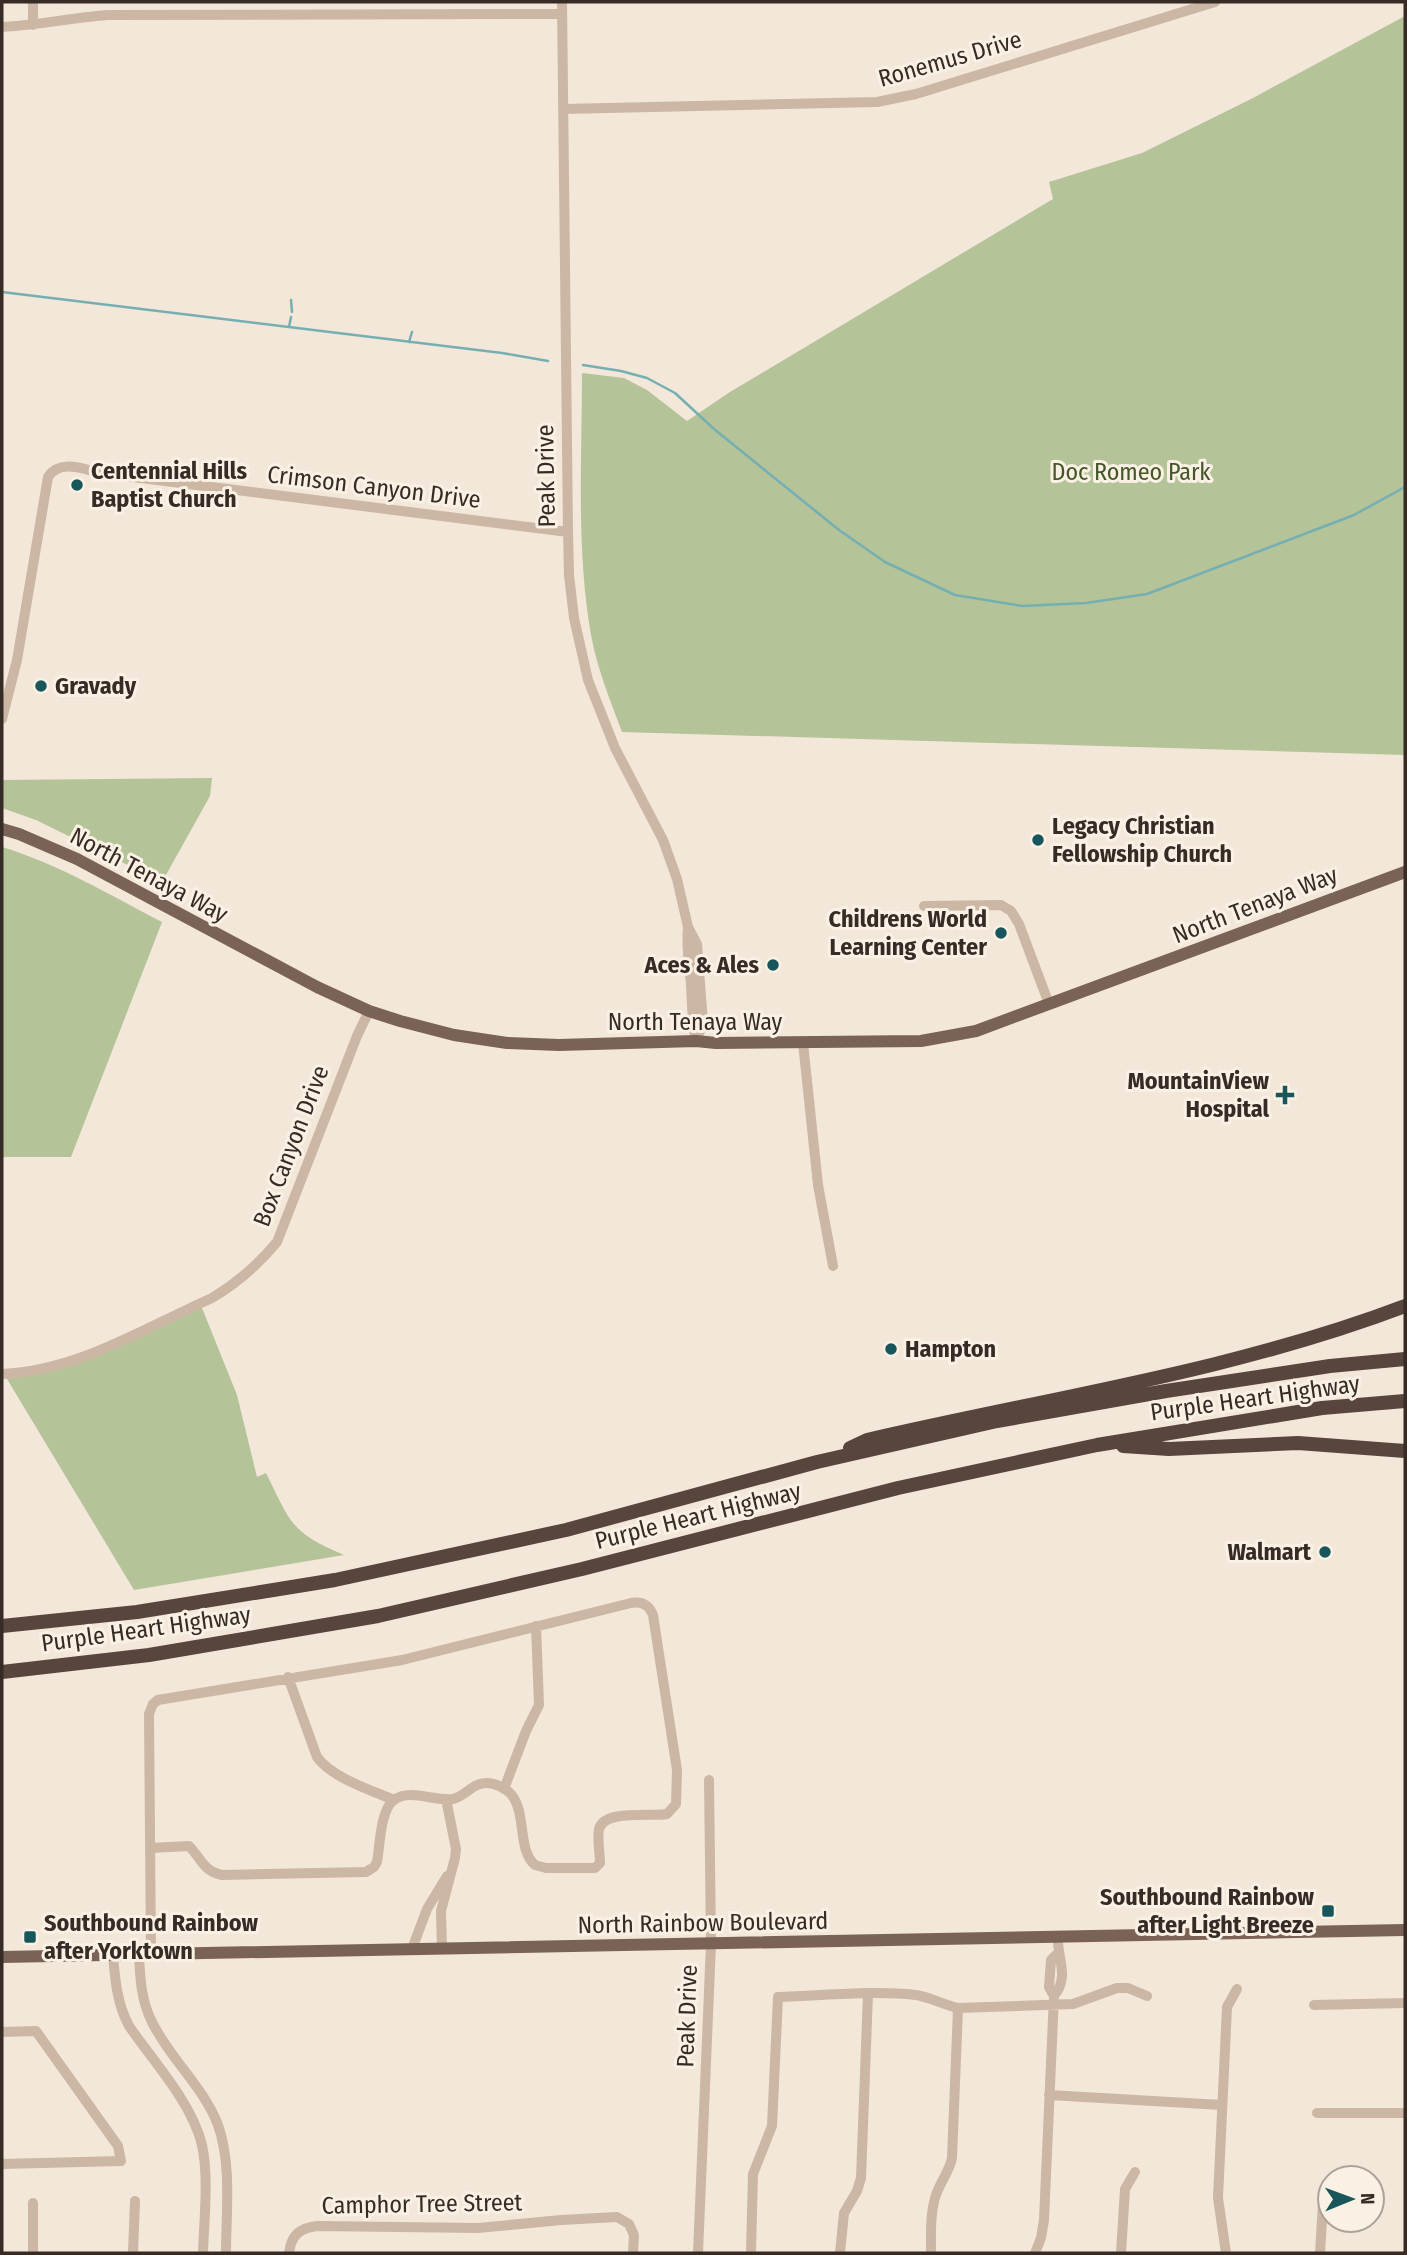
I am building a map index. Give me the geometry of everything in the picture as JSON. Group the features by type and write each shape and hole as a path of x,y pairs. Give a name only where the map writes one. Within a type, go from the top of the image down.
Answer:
{"highway":[{"path":"817,1462 867,1440 1183,1373 1327,1335 1405,1306"},
{"name":"Purple Heart Highway","path":"2,1626 137,1612 335,1580 566,1530 817,1462 997,1421 1140,1395 1330,1366 1405,1359"},
{"name":"Purple Heart Highway","path":"2,1672 149,1655 378,1616 582,1569 898,1488 1097,1445 1322,1408 1405,1401"},
{"path":"1097,1445 1168,1449 1298,1443 1405,1451"}],"main road":[{"name":"North Tenaya Way","path":"2,829 77,859 369,1011 467,1038 559,1045 696,1041 896,1042 950,1037 976,1031 1405,872"},
{"name":"North Rainbow Boulevard","path":"2,1956 1405,1930"}],"street":[{"path":"33,2 33,25"},
{"name":"Peak Drive","path":"562,2 568,532 574,618 588,680 615,748 663,840 679,885 688,927 686,946 696,1041"},
{"name":"Ronemus Drive","path":"563,109 877,102 916,94 1215,2"},
{"path":"2,27 107,15 562,14"},
{"name":"Crimson Canyon Drive","path":"2,719 17,660 48,477 51,472 63,466 100,473 568,532"},
{"path":"924,906 1001,905 1011,911 1019,924 1049,1004"},
{"name":"Box Canyon Drive","path":"2,1374 49,1369 83,1358 212,1298 232,1286 261,1262 277,1242 369,1011"},
{"path":"803,1043 813,1153 833,1266"},
{"path":"150,1848 189,1846 205,1867 222,1875 366,1872 377,1862 385,1812 394,1800 420,1796 455,1798 478,1784 495,1784 510,1793 518,1809 530,1861 546,1868 595,1868 600,1863 600,1829 606,1820 618,1816 667,1814 676,1804 677,1770 651,1609 642,1603 631,1602 402,1660 288,1677 164,1699 153,1704 149,1714 150,1848 141,1988 152,2023 206,2100 218,2126 226,2164 226,2253"},
{"path":"504,1789 539,1705 536,1626"},
{"path":"288,1677 317,1757 322,1763 335,1773 394,1800"},
{"name":"Peak Drive","path":"698,2253 710,1944 709,1780"},
{"path":"442,1948 441,1912 456,1849 446,1799"},
{"path":"412,1949 427,1909 453,1867"},
{"path":"1035,2253 1044,2220 1054,2000 1061,1987 1063,1961 1058,1953 1058,1937"},
{"path":"113,1955 122,2013 184,2105 202,2144 205,2164 203,2253"},
{"path":"751,2253 753,2174 772,2126 778,1997 919,1995 945,2006 958,2008 1054,2000 1073,2004 1117,1988 1147,1996"},
{"path":"1226,2253 1218,2198 1227,2007 1237,1989"},
{"path":"840,2253 844,2213 858,2191 861,2178 868,1994"},
{"path":"1314,2005 1405,2003"},
{"path":"931,2253 933,2207 936,2194 949,2171 951,2158 958,2008"},
{"path":"2,2032 36,2031 118,2146 121,2161 2,2164"},
{"path":"1049,2095 1222,2105"},
{"path":"1317,2113 1405,2113"},
{"path":"1121,2253 1125,2189 1135,2172"},
{"path":"133,2253 135,2201"},
{"path":"33,2203 33,2253"},
{"name":"Camphor Tree Street","path":"289,2253 292,2239 298,2232 317,2226 478,2228 617,2217 629,2224 634,2235 633,2253"},
{"path":"1320,2253 1321,2234"}],"green space":[{"name":"Doc Romeo Park","path":"1405,16 1405,755 622,732 597,660 586,603 581,504 582,373 624,378 647,390 687,421 730,392 1053,199 1049,182 1142,153 1251,99"},
{"path":"212,778 210,796 162,882 36,820 2,808 2,780"},
{"path":"2,847 64,871 162,922 71,1157 2,1157"},
{"path":"200,1303 237,1395 257,1477 266,1473 287,1515 302,1532 344,1555 134,1590 4,1374 49,1369"}],"waterway":[{"path":"2,292 502,353 548,361"},
{"path":"291,300 292,312"},
{"path":"289,327 291,317"},
{"path":"409,342 412,332"},
{"path":"583,365 647,378 675,393 714,429 839,530 885,562 955,595 1022,606 1086,603 1147,594 1354,515 1405,487"}],"place":[{"name":"Centennial Hills Baptist Church","path":"77,485"},
{"name":"Gravady","path":"41,686"},
{"name":"Legacy Christian Fellowship Church","path":"1038,840"},
{"name":"Childrens World Learning Center","path":"1001,933"},
{"name":"Aces & Ales","path":"773,965"},
{"name":"MountainView Hospital","path":"1285,1095"},
{"name":"Hampton","path":"891,1349"},
{"name":"Walmart","path":"1325,1552"},
{"name":"Southbound Rainbow after Light Breeze","path":"1328,1911"},
{"name":"Southbound Rainbow after Yorktown","path":"30,1937"}]}
